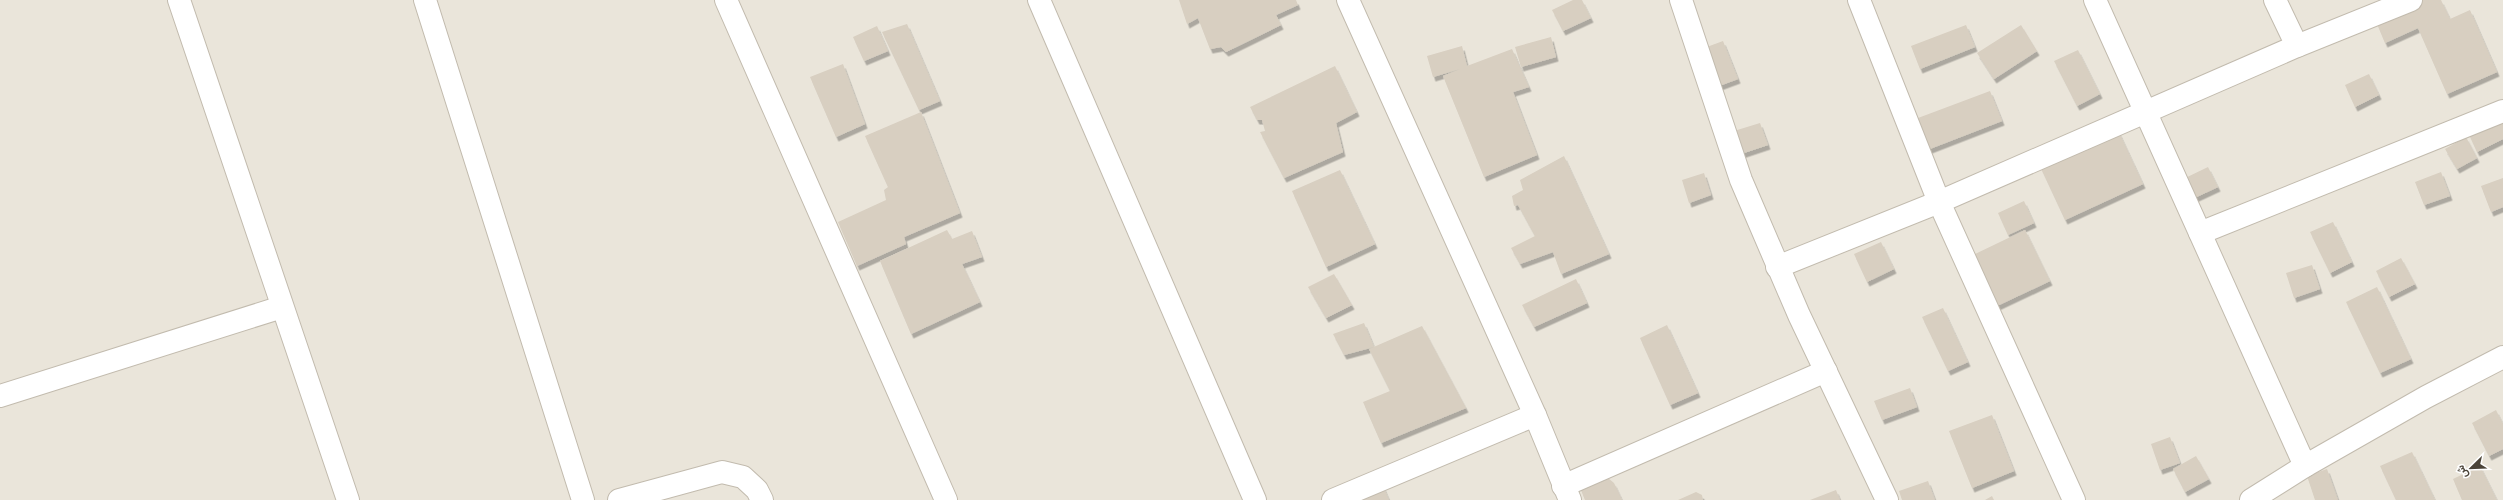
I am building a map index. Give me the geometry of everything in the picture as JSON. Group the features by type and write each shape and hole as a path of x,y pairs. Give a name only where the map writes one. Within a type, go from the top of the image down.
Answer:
{"street":[{"path":"179,0 348,500"},
{"path":"425,0 583,500"},
{"path":"726,0 946,500"},
{"path":"1039,0 1255,500"},
{"path":"1348,0 1535,415 1567,493 1826,371"},
{"path":"1681,0 1741,180 1777,267 1887,500"},
{"path":"1859,0 1939,202 2074,500"},
{"path":"2096,0 2305,466"},
{"path":"2275,0 2297,46"},
{"path":"1777,267 1939,202 2297,46 2411,0"},
{"path":"2200,233 2503,111"},
{"path":"0,396 282,307"},
{"path":"2257,498 2305,466 2426,397 2503,357"},
{"path":"1333,500 1535,415"},
{"path":"619,500 722,472 743,477 757,490 762,500"}],"shaded area":[{"path":"0,0 2503,0 2503,500 0,500"}],"building":[{"path":"1179,0 1296,0 1298,5 1276,15 1281,25 1226,52 1221,47 1210,49 1198,18 1187,24"},
{"path":"1573,0 1582,0 1591,18 1563,31 1552,10"},
{"path":"2418,0 2441,0 2450,19 2470,10 2497,72 2447,94 2418,28 2385,43 2375,19"},
{"path":"907,24 940,101 919,110 882,32"},
{"path":"1966,25 1975,47 1920,69 1911,46"},
{"path":"2021,25 2037,51 1994,79 1977,53"},
{"path":"877,26 888,51 864,61 853,37"},
{"path":"1551,37 1556,57 1521,67 1515,47"},
{"path":"1723,41 1738,79 1711,89 1696,51"},
{"path":"1462,46 1467,66 1512,49 1529,87 1513,92 1537,155 1484,177 1443,76 1460,69 1433,77 1427,56"},
{"path":"2078,50 2100,94 2077,106 2054,61"},
{"path":"843,64 865,124 836,137 810,77"},
{"path":"1335,66 1357,112 1336,123 1343,152 1284,178 1260,132 1265,131 1262,120 1257,120 1250,107"},
{"path":"2369,74 2379,95 2355,107 2345,85"},
{"path":"1990,91 2002,121 1922,152 1910,121"},
{"path":"921,112 960,213 904,237 906,244 857,266 838,222 886,200 884,190 888,187 865,136"},
{"path":"2498,115 2503,126 2503,139 2477,152 2467,130"},
{"path":"1760,123 1768,145 1741,154 1734,131"},
{"path":"2116,126 2143,184 2065,220 2038,162"},
{"path":"2466,137 2477,158 2457,169 2445,149"},
{"path":"1564,156 1609,254 1561,274 1553,252 1520,264 1511,248 1535,236 1518,205 1514,206 1512,196 1523,190 1520,180"},
{"path":"2208,167 2218,187 2188,201 2179,181"},
{"path":"1340,170 1375,244 1326,267 1292,191"},
{"path":"2441,172 2450,196 2424,205 2415,182"},
{"path":"1704,173 1711,195 1689,203 1682,180"},
{"path":"2503,178 2503,207 2491,212 2481,186"},
{"path":"2024,201 2034,223 2008,235 1998,213"},
{"path":"2333,222 2352,262 2330,273 2310,232"},
{"path":"947,230 952,239 972,231 982,257 962,264 980,302 911,334 880,261"},
{"path":"2025,230 2050,281 1997,306 1973,255"},
{"path":"1881,242 1894,269 1867,282 1854,254"},
{"path":"2401,258 2415,284 2389,297 2376,271"},
{"path":"2312,265 2320,289 2294,298 2286,273"},
{"path":"1334,274 1352,305 1326,318 1308,287"},
{"path":"1576,279 1587,303 1534,327 1522,305"},
{"path":"2377,287 2411,359 2380,373 2346,302"},
{"path":"1943,308 1968,362 1948,371 1922,317"},
{"path":"1364,323 1374,347 1344,355 1333,334"},
{"path":"1667,325 1698,393 1670,405 1640,338"},
{"path":"1422,326 1466,408 1381,443 1363,402 1390,391 1369,349"},
{"path":"1910,388 1917,407 1882,420 1874,401"},
{"path":"2496,410 2503,424 2503,449 2489,456 2472,423"},
{"path":"1992,415 2014,471 1972,488 1949,431"},
{"path":"2170,437 2180,463 2160,470 2151,444"},
{"path":"2412,452 2435,500 2396,500 2380,466"},
{"path":"2196,456 2209,479 2185,492 2173,469"},
{"path":"2480,466 2497,500 2462,500 2453,479"},
{"path":"2327,469 2338,500 2315,500 2307,476"},
{"path":"1602,473 1614,483 1622,500 1585,500 1579,485"},
{"path":"1928,481 1935,500 1902,500 1899,491"},
{"path":"1383,486 1389,500 1341,500"},
{"path":"1836,490 1840,500 1810,500"},
{"path":"1696,492 1702,495 1703,500 1678,500"},
{"path":"1992,496 1994,500 1985,500"}]}
